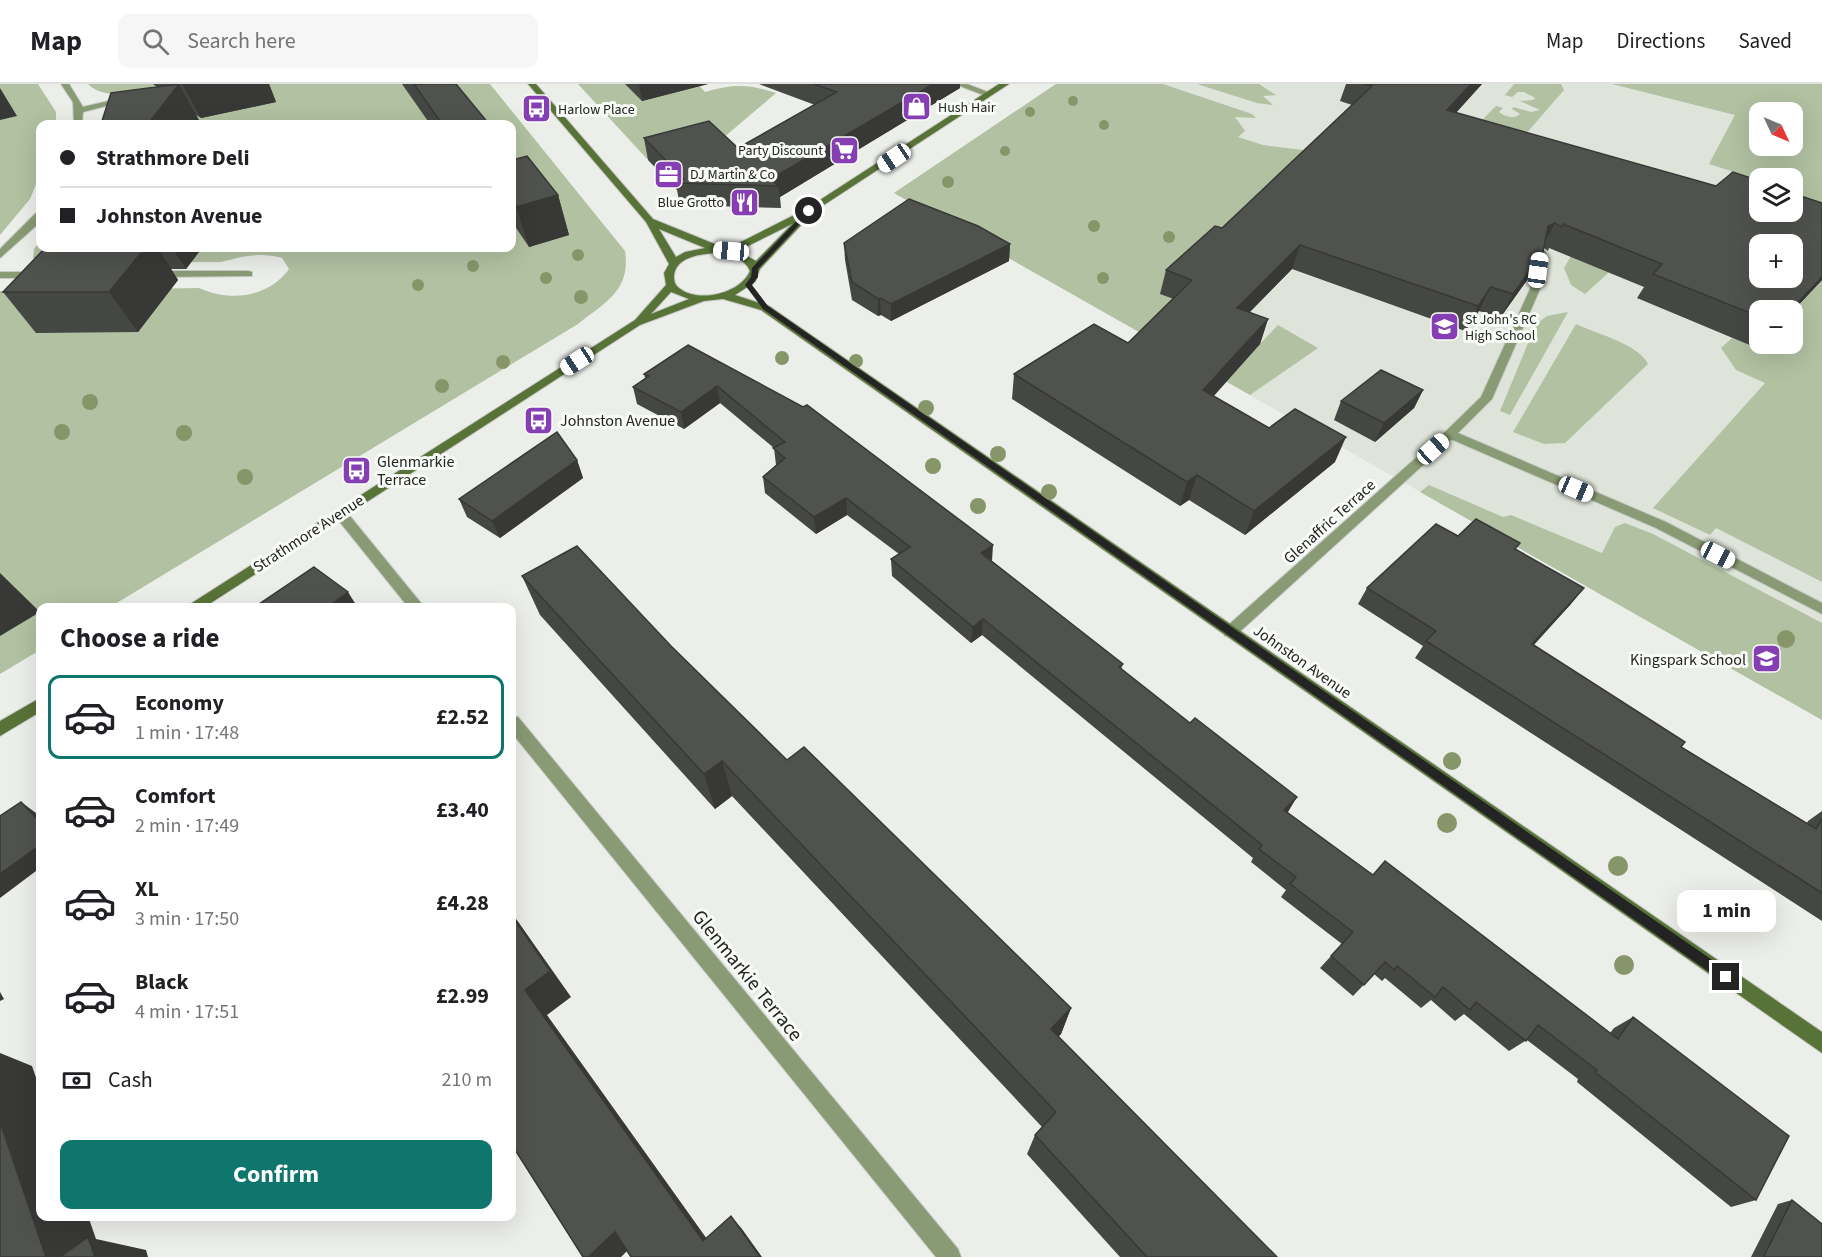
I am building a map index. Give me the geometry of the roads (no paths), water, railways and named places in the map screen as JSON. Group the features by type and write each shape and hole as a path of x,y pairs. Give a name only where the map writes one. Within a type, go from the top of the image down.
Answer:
{"street":[{"path":"65,84 75,95 80,110 79,120"},
{"path":"532,84 650,221 674,263"},
{"path":"959,84 989,94"},
{"path":"731,251 809,211 1005,84"},
{"path":"80,110 135,98"},
{"path":"755,268 809,211"},
{"path":"0,255 36,218"},
{"path":"650,221 717,250"},
{"path":"670,287 667,279 668,270 674,263 693,253 717,250 731,251 751,261 755,268 754,277 749,285"},
{"name":"Glenaffric Terrace","path":"1230,632 1486,399 1535,289 1541,252"},
{"path":"142,274 248,274"},
{"path":"0,275 47,275"},
{"name":"Strathmore Avenue","path":"199,603 636,323 700,299 726,296 749,285"},
{"name":"Johnston Avenue","path":"749,285 765,308"},
{"name":"Strathmore Avenue","path":"636,323 670,287 682,295 700,299"},
{"name":"Johnston Avenue","path":"726,296 765,308 1822,1043"},
{"path":"1450,434 1661,525 1822,609"},
{"path":"340,513 414,603"},
{"path":"0,729 36,706"},
{"name":"Glenmarkie Terrace","path":"516,727 950,1257"}],"place":[{"name":"Hush Hair","path":"917,107"},
{"name":"Harlow Place","path":"537,109"},
{"name":"Party Discount","path":"844,150"},
{"name":"DJ Martin & Co","path":"669,174"},
{"name":"Blue Grotto","path":"745,202"},
{"name":"St John's RC High School","path":"1444,327"},
{"name":"Johnston Avenue","path":"539,420"},
{"name":"Glenmarkie Terrace","path":"356,470"},
{"name":"Kingspark School","path":"1767,659"}]}
